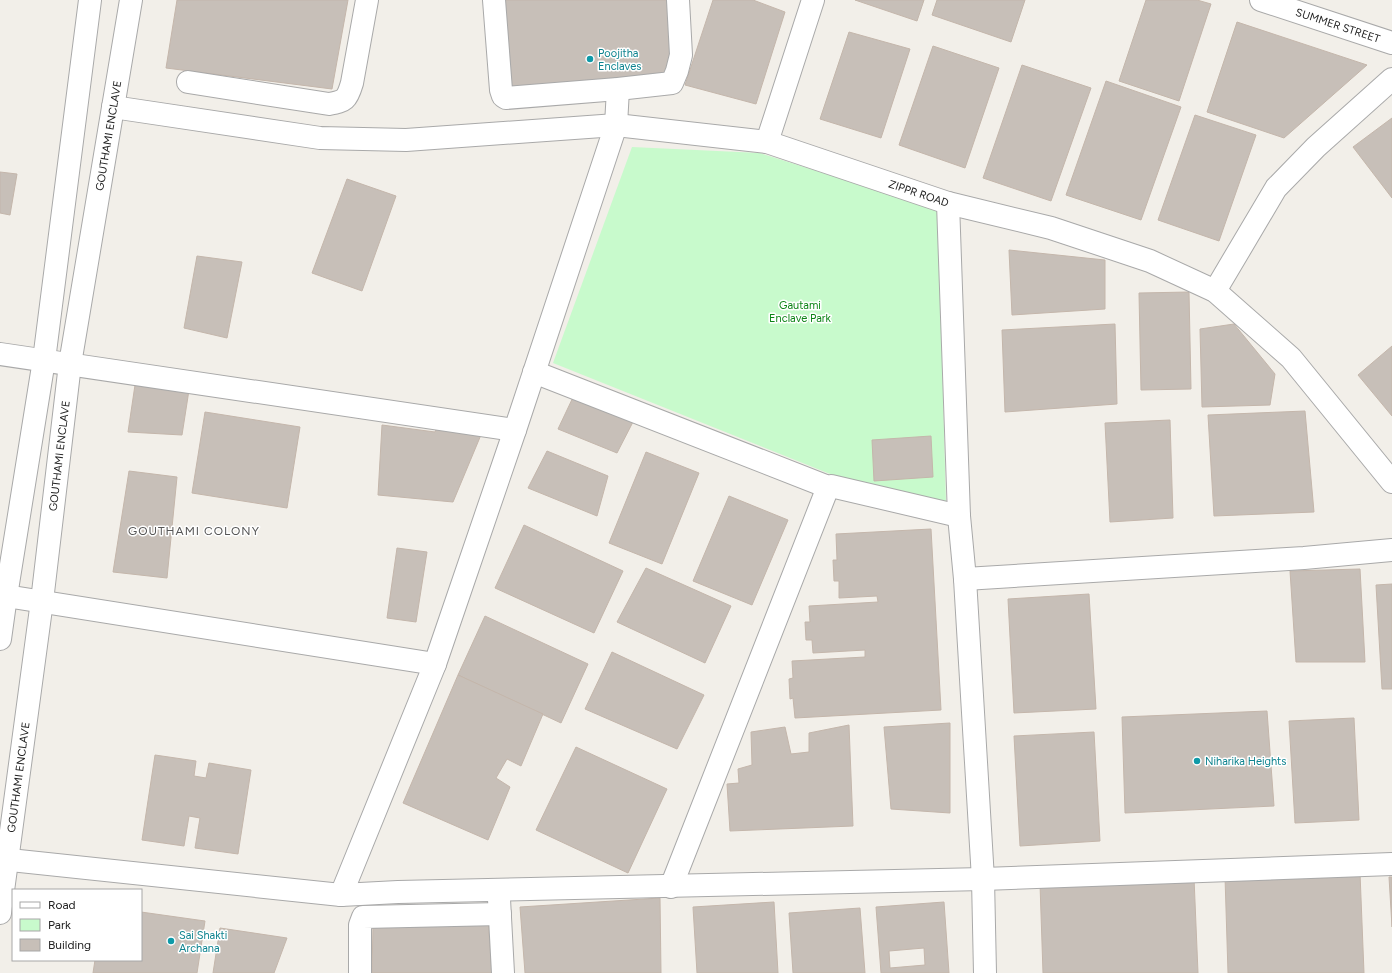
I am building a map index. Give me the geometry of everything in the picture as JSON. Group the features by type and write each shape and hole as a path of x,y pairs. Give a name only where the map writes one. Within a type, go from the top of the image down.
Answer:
{"street":[{"path":"0,639 44,360 90,0"},
{"name":"GOUTHAMI ENCLAVE","path":"0,913 4,860 42,601 70,364 131,0"},
{"path":"188,82 329,104 342,102 349,94 352,83 367,0"},
{"path":"494,0 501,90 503,96 506,98 672,83 681,55 678,0"},
{"path":"767,142 813,0"},
{"name":"SUMMER STREET","path":"1261,0 1392,43"},
{"path":"1215,291 1276,188 1316,147 1392,80"},
{"path":"341,895 435,664 515,430 616,125 618,89"},
{"name":"ZIPPR ROAD","path":"113,107 320,138 406,140 616,125 767,142 948,203 1051,228 1136,256 1215,291 1291,358 1392,482"},
{"path":"948,203 959,516 965,579 983,879 985,973"},
{"path":"0,354 515,430"},
{"path":"534,372 828,487 831,486 959,516"},
{"path":"671,887 828,487"},
{"path":"965,579 1304,558 1392,550"},
{"path":"6,596 435,664"},
{"path":"4,860 341,895 398,892 983,879 1392,864"},
{"path":"498,890 503,973"},
{"path":"360,973 360,925 363,917 500,914"}],"green space":[{"name":"Gautami Enclave Park","path":"632,147 760,153 938,209 946,503 835,476 553,363"}],"building":[{"path":"177,0 348,0 332,89 166,68"},
{"name":"Poojitha Enclaves","path":"503,0 674,0 668,82 509,93"},
{"path":"713,0 753,0 785,12 756,104 685,85"},
{"path":"855,0 924,0 917,21"},
{"path":"937,0 1025,0 1011,42 932,15"},
{"path":"1146,0 1197,0 1211,4 1179,101 1119,81"},
{"path":"1237,22 1367,65 1284,138 1207,112"},
{"path":"849,32 910,49 881,138 820,119"},
{"path":"933,46 999,68 965,168 899,145"},
{"path":"1022,65 1091,88 1051,201 983,178"},
{"path":"1106,81 1181,107 1141,220 1066,195"},
{"path":"1195,115 1256,135 1219,241 1158,220"},
{"path":"1392,118 1392,198 1353,147"},
{"path":"0,172 17,174 10,215 0,213"},
{"path":"347,179 396,196 362,291 312,273"},
{"path":"1009,250 1105,260 1105,309 1012,315"},
{"path":"197,256 242,262 227,338 184,328"},
{"path":"1189,292 1191,389 1141,390 1139,293"},
{"path":"1115,324 1117,404 1005,412 1002,330"},
{"path":"1234,324 1275,374 1270,405 1202,407 1200,329"},
{"path":"1392,346 1392,416 1358,375"},
{"path":"135,385 189,390 182,435 128,432"},
{"path":"576,391 635,418 617,453 558,429"},
{"path":"1305,411 1314,512 1214,516 1208,415"},
{"path":"205,412 300,427 287,508 192,493"},
{"path":"1170,420 1173,518 1110,522 1105,423"},
{"path":"439,423 483,430 453,502 378,495 382,425 435,432"},
{"path":"931,436 933,477 874,481 872,440"},
{"path":"547,451 608,476 597,516 528,488"},
{"path":"646,452 699,473 662,564 609,543"},
{"path":"129,471 177,477 167,578 113,572"},
{"path":"729,496 788,520 752,605 693,581"},
{"path":"524,525 623,571 594,633 495,588"},
{"path":"931,529 941,710 795,718 793,698 790,699 789,679 793,678 792,661 865,657 865,650 813,653 812,640 806,640 805,622 810,622 809,606 878,602 877,596 839,598 839,581 834,581 833,560 837,560 836,534"},
{"path":"397,548 427,552 416,622 387,618"},
{"path":"646,568 731,606 705,663 617,622"},
{"path":"1360,569 1365,662 1296,662 1290,571"},
{"path":"1392,584 1392,689 1382,689 1376,585"},
{"path":"1089,594 1096,709 1014,713 1008,599"},
{"path":"485,616 588,664 561,723 458,675"},
{"path":"612,652 704,695 677,749 585,709"},
{"path":"458,675 543,714 521,766 507,759 496,778 510,787 488,840 403,803"},
{"name":"Niharika Heights","path":"1267,711 1274,806 1125,813 1122,717"},
{"path":"1354,718 1359,820 1295,823 1289,721"},
{"path":"950,723 950,813 891,809 884,727"},
{"path":"849,725 853,826 730,831 727,784 739,783 738,769 752,765 751,732 785,727 791,754 809,752 809,733"},
{"path":"1094,732 1100,841 1020,846 1014,736"},
{"path":"576,747 667,789 628,873 536,830"},
{"path":"155,755 196,761 194,776 206,778 209,763 251,770 238,854 195,848 200,818 189,816 184,846 142,840"},
{"path":"1360,873 1364,973 1228,973 1225,877"},
{"path":"1389,877 1392,877 1392,927"},
{"path":"1194,878 1198,973 1043,973 1040,884"},
{"path":"660,898 661,973 525,973 520,907"},
{"path":"774,902 778,973 697,973 693,907"},
{"path":"944,902 949,973 881,973 876,907","holes":["924,948 925,965 890,968 889,951"]},
{"path":"860,908 865,973 793,973 789,913"},
{"name":"Sai Shakti Archana","path":"142,912 205,921 197,973 93,973 95,961 142,961"},
{"path":"488,919 492,973 372,973 373,924"},
{"path":"220,928 287,938 274,973 213,973"}],"place":[{"name":"Poojitha Enclaves","path":"590,59"},
{"name":"Niharika Heights","path":"1197,761"},
{"name":"Sai Shakti Archana","path":"171,941"}],"district":[{"name":"GOUTHAMI COLONY","path":"194,531"}]}
